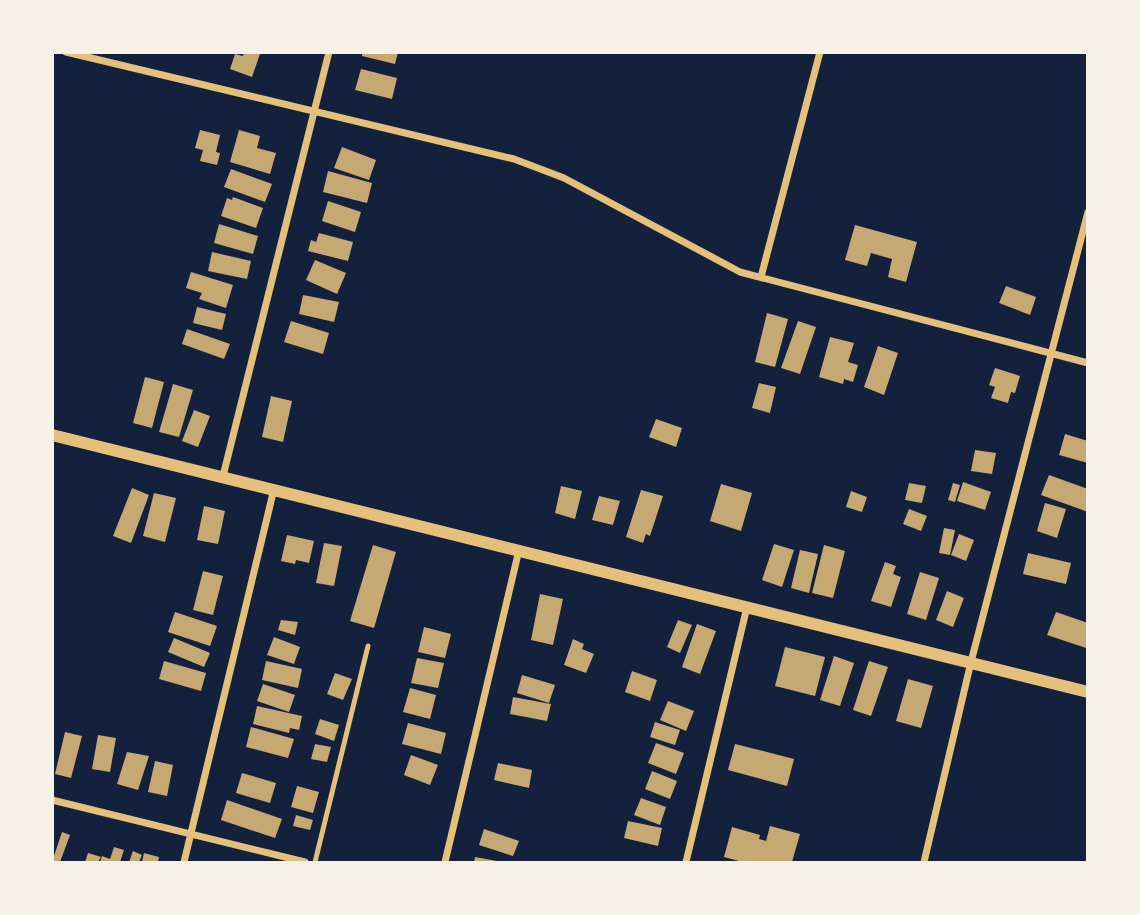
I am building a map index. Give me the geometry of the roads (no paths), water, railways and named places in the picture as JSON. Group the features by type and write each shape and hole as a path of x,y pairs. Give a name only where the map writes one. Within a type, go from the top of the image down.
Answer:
{"street":[{"path":"65,52 514,159 564,178 740,272 1087,363"},
{"path":"223,476 329,52"},
{"path":"761,277 820,52"},
{"path":"924,863 971,662 1087,212"},
{"path":"52,435 1087,692"},
{"path":"184,863 274,489"},
{"path":"445,863 519,550"},
{"path":"686,863 747,607"},
{"path":"52,800 305,863"}],"lane":[{"path":"315,863 368,646"}]}
